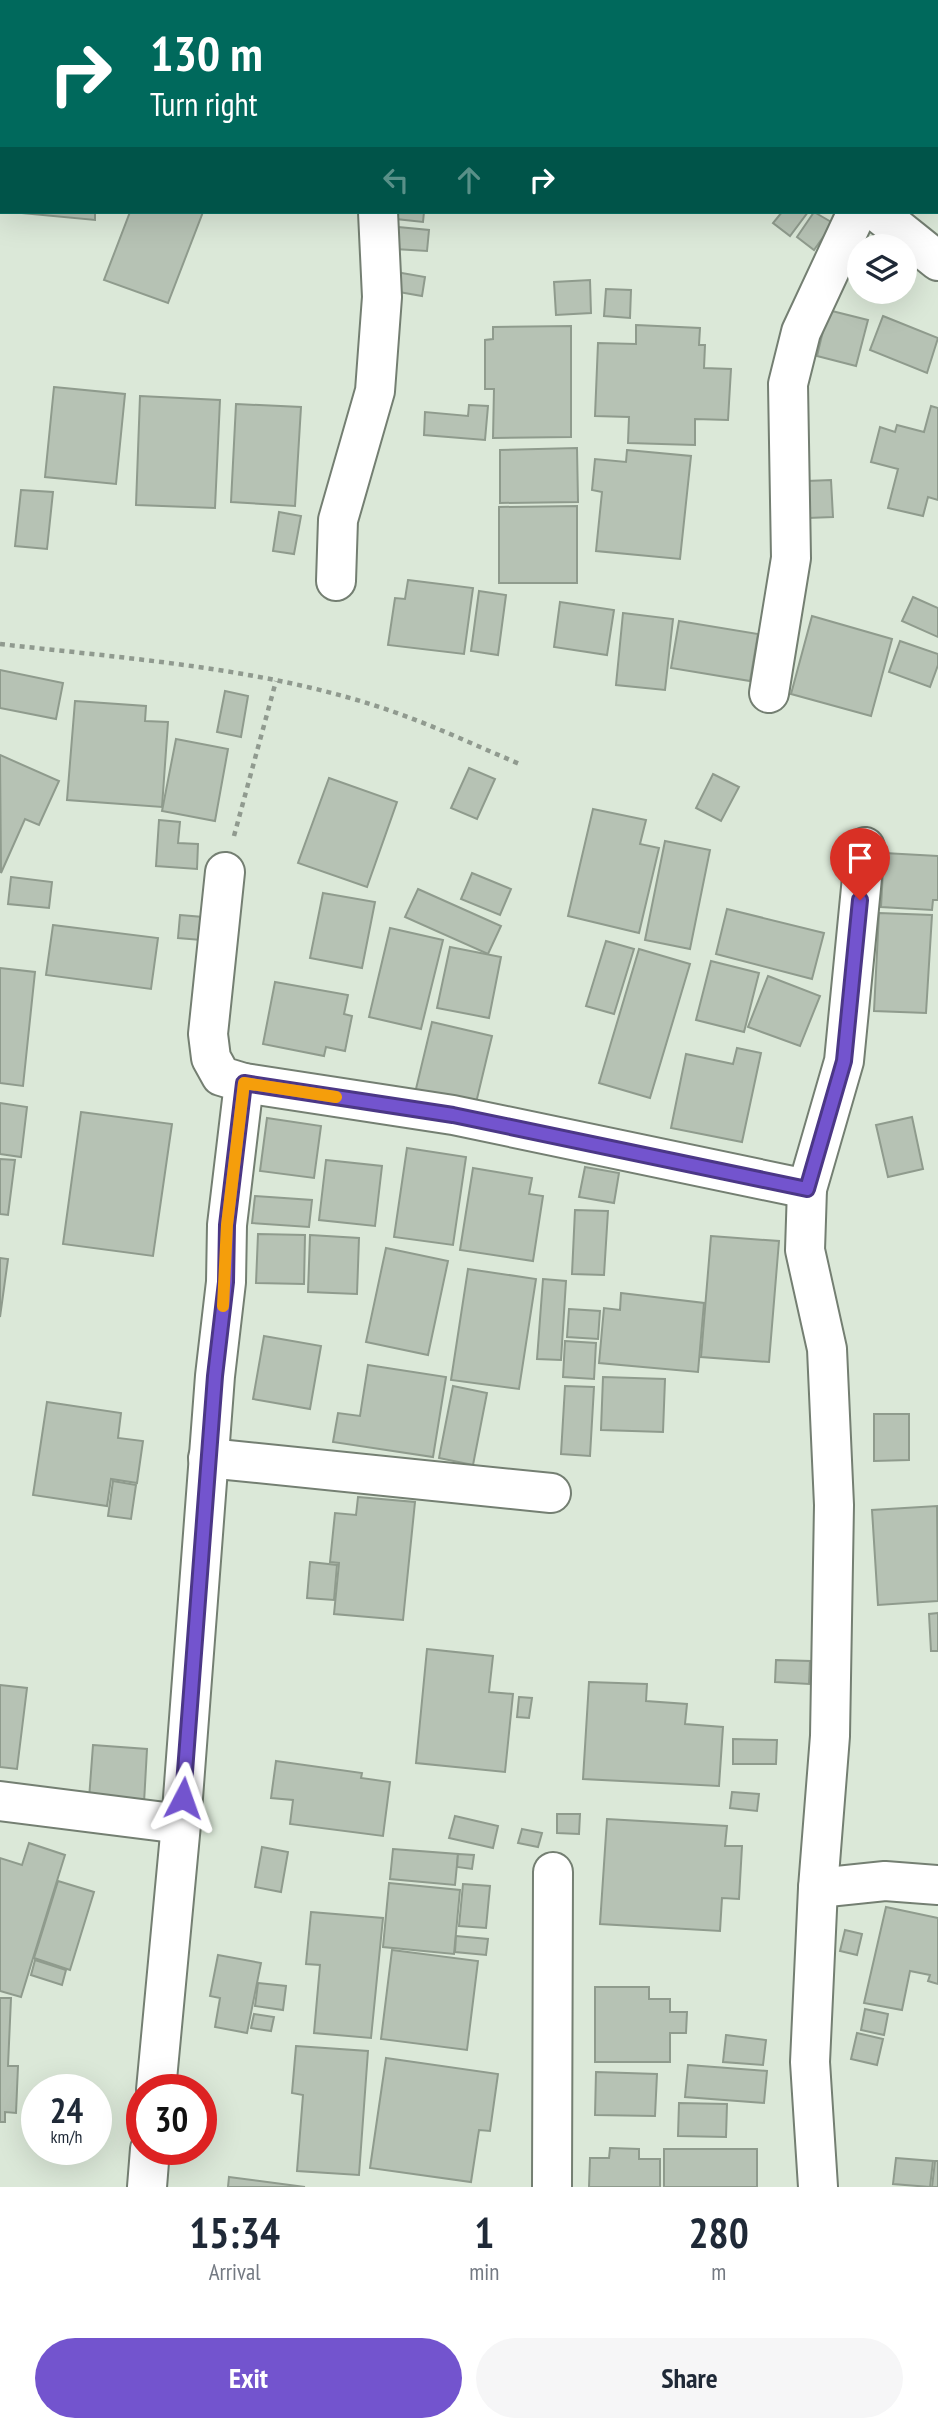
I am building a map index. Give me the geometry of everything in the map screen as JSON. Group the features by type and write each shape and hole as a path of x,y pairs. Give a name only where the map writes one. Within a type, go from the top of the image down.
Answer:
{"street":[{"path":"336,581 338,520 375,391 382,297 378,214"},
{"path":"769,693 791,558 788,384 802,332 856,214"},
{"path":"879,214 938,261"},
{"path":"818,2187 810,2062 818,1888 830,1736 834,1506 827,1349 805,1250 807,1189 844,1061 865,847"},
{"path":"225,872 208,1034 211,1058 221,1076 244,1083 453,1115 807,1189"},
{"path":"158,2074 181,1824 208,1458 226,1282 227,1225 244,1083"},
{"path":"208,1458 551,1493"},
{"path":"0,1801 181,1824"},
{"path":"552,2187 553,1872"},
{"path":"818,1888 886,1881 938,1885"},
{"path":"147,2187 149,2165"}],"path":[{"path":"0,644 172,664 276,681 393,711 522,765"},
{"path":"225,872 276,681"}],"building":[{"path":"32,214 95,214 95,220"},
{"path":"129,214 202,214 168,303 104,280"},
{"path":"396,214 424,214 423,222 396,219"},
{"path":"780,214 806,214 790,236 773,223"},
{"path":"813,214 833,223 814,250 797,237"},
{"path":"398,227 429,230 427,251 395,249"},
{"path":"396,272 425,277 422,296 393,291"},
{"path":"590,280 591,313 556,315 554,282"},
{"path":"606,289 631,290 630,318 604,316"},
{"path":"828,310 868,320 856,366 817,356"},
{"path":"883,316 938,338 927,373 870,350"},
{"path":"636,325 700,328 699,345 705,345 704,368 731,369 728,420 695,419 695,445 628,443 629,417 595,416 598,343 636,344"},
{"path":"571,326 571,437 493,438 494,389 485,389 485,340 493,339 493,327"},
{"path":"54,387 125,394 116,484 45,477"},
{"path":"140,396 220,400 215,508 136,505"},
{"path":"236,404 301,407 295,506 231,502"},
{"path":"469,405 488,406 485,440 424,435 425,412 468,416"},
{"path":"931,406 938,408 938,500 928,497 923,516 888,508 898,469 871,462 880,427 895,432 897,425 924,432"},
{"path":"577,448 578,502 500,503 500,450"},
{"path":"627,450 691,456 680,559 596,551 602,492 592,490 595,459 626,462"},
{"path":"831,480 833,517 808,518 807,481"},
{"path":"21,490 53,492 47,549 15,546"},
{"path":"577,506 577,583 499,583 499,507"},
{"path":"279,512 301,516 294,554 273,551"},
{"path":"408,580 473,588 464,654 388,645 395,598 405,599"},
{"path":"479,591 506,595 498,655 471,651"},
{"path":"913,597 938,608 938,637 902,621"},
{"path":"560,602 614,610 607,655 554,647"},
{"path":"623,613 673,619 665,690 616,685"},
{"path":"812,616 892,639 871,716 791,694"},
{"path":"679,621 758,634 750,681 671,668"},
{"path":"900,641 938,654 938,665 930,687 889,672"},
{"path":"0,670 63,683 56,719 0,708"},
{"path":"225,691 248,696 241,737 217,732"},
{"path":"75,701 146,706 145,721 168,722 162,807 67,800"},
{"path":"176,739 228,749 215,821 162,811"},
{"path":"0,755 59,781 39,825 25,819 1,873"},
{"path":"469,768 495,779 477,819 451,808"},
{"path":"713,774 739,787 721,821 696,808"},
{"path":"329,778 397,802 367,887 298,863"},
{"path":"593,809 646,820 640,844 659,848 639,933 568,916"},
{"path":"159,820 180,822 178,843 198,844 197,869 156,866"},
{"path":"665,841 710,850 690,949 645,940"},
{"path":"884,853 938,856 938,900 933,900 932,910 881,907"},
{"path":"472,873 511,889 500,915 461,899"},
{"path":"11,877 52,882 49,908 8,904"},
{"path":"418,889 501,926 488,954 405,917"},
{"path":"323,893 375,902 362,968 310,958"},
{"path":"727,909 824,933 812,979 716,954"},
{"path":"879,913 932,915 926,1013 874,1011"},
{"path":"180,915 215,918 213,941 178,938"},
{"path":"53,925 158,938 151,989 46,975"},
{"path":"390,928 443,940 421,1029 369,1017"},
{"path":"606,941 634,949 614,1014 586,1006"},
{"path":"450,947 501,957 489,1018 437,1008"},
{"path":"639,949 690,964 650,1098 599,1083"},
{"path":"711,961 759,973 744,1032 696,1020"},
{"path":"0,968 35,972 23,1086 0,1083"},
{"path":"768,976 820,996 800,1046 748,1027"},
{"path":"275,982 348,995 344,1014 352,1016 345,1051 326,1047 324,1056 263,1044"},
{"path":"432,1022 492,1036 475,1107 415,1093"},
{"path":"737,1048 761,1053 742,1142 671,1128 686,1054 733,1064"},
{"path":"0,1103 27,1107 21,1157 0,1154"},
{"path":"81,1112 172,1124 153,1256 63,1244"},
{"path":"912,1117 923,1169 888,1177 876,1125"},
{"path":"267,1118 321,1126 314,1178 260,1171"},
{"path":"407,1148 466,1157 453,1245 394,1237"},
{"path":"0,1159 15,1160 8,1215 0,1214"},
{"path":"326,1160 382,1166 375,1226 319,1220"},
{"path":"585,1167 619,1173 614,1203 579,1197"},
{"path":"473,1168 532,1178 529,1194 543,1196 533,1261 460,1250"},
{"path":"255,1196 312,1200 309,1227 252,1223"},
{"path":"575,1210 608,1211 604,1275 572,1274"},
{"path":"258,1234 305,1235 304,1284 256,1283"},
{"path":"310,1235 359,1238 357,1294 308,1292"},
{"path":"711,1236 779,1241 769,1362 701,1357"},
{"path":"386,1248 448,1261 428,1355 366,1342"},
{"path":"0,1258 8,1259 0,1317"},
{"path":"468,1269 536,1279 519,1389 451,1380"},
{"path":"543,1279 566,1281 561,1360 537,1359"},
{"path":"621,1293 704,1303 698,1372 599,1363 604,1308 620,1310"},
{"path":"569,1309 600,1311 598,1339 567,1337"},
{"path":"264,1336 321,1346 310,1409 253,1399"},
{"path":"565,1341 596,1343 594,1379 563,1377"},
{"path":"368,1365 446,1377 433,1457 333,1442 338,1413 360,1416"},
{"path":"603,1377 665,1379 663,1432 601,1430"},
{"path":"453,1386 487,1393 473,1465 439,1458"},
{"path":"565,1386 594,1387 590,1456 561,1454"},
{"path":"47,1402 121,1413 118,1438 143,1441 137,1483 111,1479 107,1506 33,1495"},
{"path":"874,1414 909,1414 909,1460 874,1461"},
{"path":"113,1481 136,1485 131,1519 108,1516"},
{"path":"358,1497 415,1502 403,1620 334,1614 339,1563 330,1562 335,1513 356,1515"},
{"path":"937,1506 938,1601 878,1605 872,1510"},
{"path":"310,1562 337,1565 334,1600 307,1598"},
{"path":"938,1613 938,1651 931,1651 929,1614"},
{"path":"427,1649 493,1656 489,1692 513,1694 505,1772 416,1763"},
{"path":"776,1660 810,1661 809,1684 775,1682"},
{"path":"589,1682 647,1684 646,1701 687,1704 685,1724 723,1727 719,1786 583,1779"},
{"path":"0,1685 27,1688 17,1769 0,1767"},
{"path":"519,1697 532,1698 529,1718 517,1717"},
{"path":"733,1739 777,1740 776,1764 733,1764"},
{"path":"93,1745 147,1749 144,1803 89,1799"},
{"path":"276,1761 362,1773 361,1778 390,1782 383,1836 290,1824 293,1800 271,1798"},
{"path":"732,1792 759,1794 757,1811 730,1808"},
{"path":"557,1814 580,1814 579,1834 557,1833"},
{"path":"455,1816 498,1826 493,1848 449,1838"},
{"path":"607,1819 727,1826 725,1846 742,1846 739,1899 722,1898 720,1931 600,1924"},
{"path":"522,1829 542,1833 538,1847 518,1843"},
{"path":"29,1843 65,1855 21,1997 0,1991 0,1858 22,1865"},
{"path":"262,1847 288,1852 281,1892 255,1887"},
{"path":"393,1849 458,1854 455,1885 390,1879"},
{"path":"458,1854 474,1855 472,1869 457,1867"},
{"path":"58,1881 94,1892 70,1970 34,1958"},
{"path":"389,1883 460,1890 454,1954 383,1947"},
{"path":"463,1884 490,1886 486,1928 459,1926"},
{"path":"886,1907 938,1918 938,1984 928,1981 930,1975 910,1971 902,2010 864,2003"},
{"path":"311,1912 383,1918 371,2038 314,2033 320,1965 306,1964"},
{"path":"845,1930 862,1934 857,1955 840,1951"},
{"path":"456,1936 488,1939 486,1955 455,1952"},
{"path":"392,1950 478,1961 467,2050 381,2039"},
{"path":"218,1955 261,1963 247,2033 215,2027 220,1998 210,1996"},
{"path":"35,1960 66,1970 62,1985 31,1975"},
{"path":"258,1983 286,1986 283,2010 255,2006"},
{"path":"595,1987 649,1987 649,1999 670,1999 670,2012 687,2012 686,2033 670,2033 670,2062 595,2062"},
{"path":"0,1998 11,1998 8,2066 18,2066 16,2113 5,2112 5,2122 0,2122"},
{"path":"865,2009 888,2014 884,2035 861,2030"},
{"path":"254,2014 274,2017 271,2031 251,2028"},
{"path":"857,2033 883,2039 877,2065 851,2059"},
{"path":"726,2035 766,2040 763,2065 723,2062"},
{"path":"296,2046 368,2051 359,2175 297,2171 303,2095 292,2093"},
{"path":"386,2058 498,2074 490,2131 479,2130 471,2182 370,2168"},
{"path":"688,2065 767,2071 764,2103 685,2097"},
{"path":"596,2072 657,2074 655,2116 595,2115"},
{"path":"679,2103 727,2104 726,2137 678,2136"},
{"path":"610,2148 639,2149 639,2159 660,2159 660,2187 589,2187 590,2158 609,2158"},
{"path":"664,2149 757,2149 757,2187 664,2187"},
{"path":"896,2158 933,2161 930,2187 893,2184"},
{"path":"935,2161 938,2161 938,2187 932,2187"},
{"path":"229,2177 305,2187 228,2187"}],"slow traffic":[{"path":"223,1306 227,1225 244,1083 336,1097"}],"route":[{"path":"183,1798 215,1376 226,1282 227,1225 244,1083 453,1115 807,1189 844,1061 860,900"}]}
